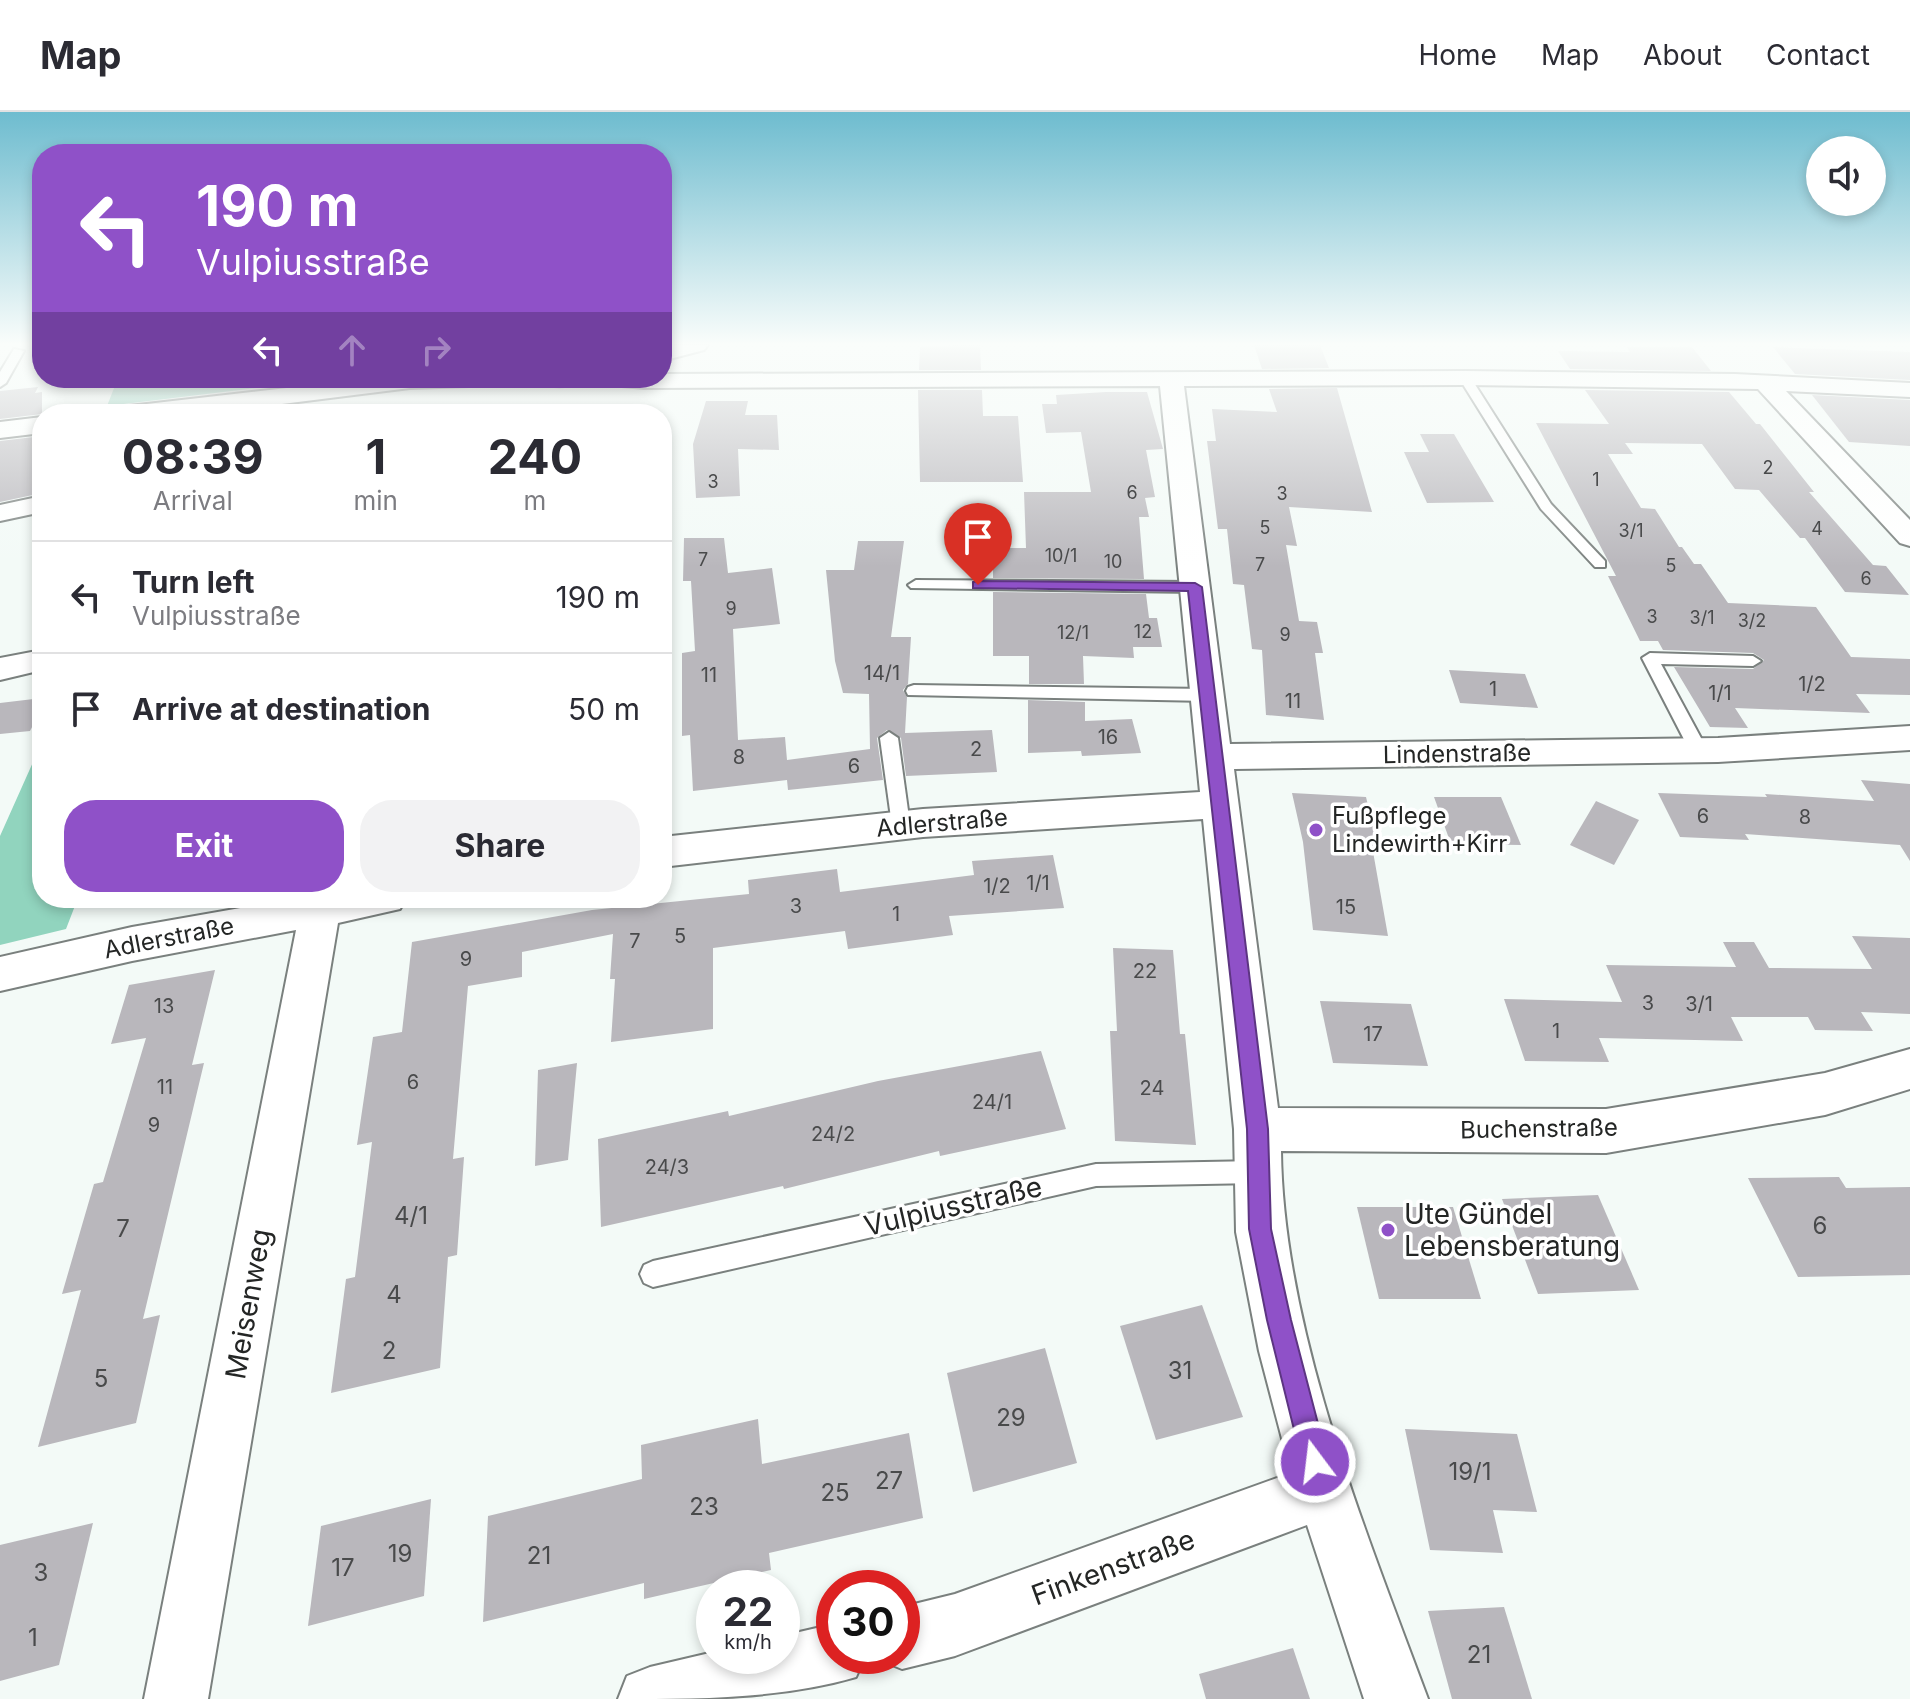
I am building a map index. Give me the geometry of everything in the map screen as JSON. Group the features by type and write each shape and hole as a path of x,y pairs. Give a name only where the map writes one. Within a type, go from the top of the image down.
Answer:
{"street":[{"path":"1176,419 1222,804 1258,1151 1260,1229 1279,1320 1323,1490 1396,1699"},
{"path":"1799,419 1910,537"},
{"path":"0,430 32,426"},
{"path":"0,513 32,506"},
{"path":"0,669 32,662"},
{"name":"Lindenstraße","path":"1216,757 1699,751 1910,738"},
{"name":"Adlerstraße","path":"672,851 901,825 1222,804"},
{"name":"Adlerstraße","path":"0,974 132,944 326,908"},
{"name":"Meisenweg","path":"176,1699 320,909"},
{"name":"Buchenstraße","path":"1258,1151 1606,1131 1825,1094 1910,1069"},
{"name":"Finkenstraße","path":"920,1634 955,1625 1323,1490"},
{"path":"650,1699 816,1659"}],"lane":[{"path":"1491,419 1546,506 1600,564"},
{"path":"916,585 1195,587"},
{"path":"1699,751 1650,658 1753,661"},
{"path":"914,691 1208,695"},
{"path":"889,738 901,825"},
{"name":"Vulpiusstraße","path":"653,1274 1096,1175 1258,1151"}],"green space":[{"path":"32,764 32,908 74,908 66,929 0,945 0,836"}],"building":[{"path":"701,419 777,419 779,450 738,449 740,496 696,498 693,444"},
{"path":"919,419 1018,419 1023,482 920,482"},
{"path":"1044,419 1155,419 1163,449 1146,450 1155,497 1145,498 1149,517 1139,517 1144,579 993,578 993,548 1026,548 1024,492 1091,492 1081,432 1046,433"},
{"path":"1213,419 1346,419 1372,512 1289,507 1297,546 1286,545 1299,621 1317,622 1323,653 1315,653 1324,720 1266,715 1262,650 1252,649 1244,585 1233,584 1227,529 1218,529 1207,441 1216,441"},
{"path":"1606,419 1752,419 1760,424 1814,492 1809,492 1873,565 1886,566 1909,595 1845,592 1805,538 1800,538 1759,490 1735,489 1702,444 1625,443 1633,454 1608,454 1641,508 1655,509 1679,547 1694,564 1701,564 1728,603 1816,607 1851,657 1910,659 1910,695 1856,694 1870,713 1735,708 1748,728 1710,727 1674,667 1753,669 1764,660 1753,653 1663,650 1658,641 1640,641 1608,576 1616,576 1536,423 1609,424"},
{"path":"1831,419 1910,419 1910,446 1849,442"},
{"path":"1420,434 1454,434 1494,502 1427,503 1404,452 1429,452"},
{"path":"32,437 32,495 0,502 0,441"},
{"path":"684,538 724,538 728,573 772,568 780,624 733,629 738,740 785,737 787,760 870,749 869,694 843,693 835,661 826,570 854,570 858,541 904,541 891,637 911,637 908,684 903,690 907,697 905,733 992,730 997,772 906,776 901,738 887,730 877,738 883,780 788,790 787,780 693,791 690,735 682,736 682,653 695,651 691,581 683,581"},
{"path":"993,592 1146,594 1149,618 1157,618 1162,647 1133,647 1134,658 1083,656 1084,684 1029,684 1029,656 993,656"},
{"path":"1449,670 1525,674 1538,708 1460,703"},
{"path":"32,699 30,731 0,734 0,703"},
{"path":"1028,700 1085,702 1085,721 1132,719 1141,753 1082,756 1081,751 1028,753"},
{"path":"1861,780 1910,784 1910,861 1900,845 1745,834 1749,840 1680,837 1658,793 1767,797 1765,794 1874,801"},
{"path":"1292,793 1366,797 1378,847 1372,846 1388,936 1313,930 1303,842"},
{"path":"1434,797 1501,797 1521,845 1451,844"},
{"path":"1596,801 1639,820 1614,865 1570,845"},
{"path":"1053,855 1064,908 949,916 953,935 848,949 845,931 713,948 713,1029 611,1042 615,979 610,979 613,934 522,952 522,977 468,986 453,1159 464,1157 457,1255 448,1257 440,1368 331,1393 346,1279 355,1277 372,1142 357,1145 373,1037 402,1032 412,942 592,910 672,908 672,902 749,894 748,880 837,869 840,892 974,875 972,861"},
{"path":"1852,936 1910,938 1910,1014 1861,1012 1873,1031 1815,1030 1808,1017 1731,1017 1743,1041 1599,1038 1609,1062 1525,1061 1504,999 1622,1002 1606,965 1736,967 1723,942 1754,942 1769,968 1872,969"},
{"path":"1113,948 1173,950 1180,1034 1185,1034 1196,1145 1115,1141 1110,1031 1117,1031"},
{"path":"215,970 192,1065 204,1063 143,1319 160,1315 136,1423 38,1447 81,1290 62,1294 94,1184 103,1182 146,1038 111,1044 129,985"},
{"path":"1320,1001 1411,1004 1428,1066 1333,1063"},
{"path":"1041,1051 1066,1129 940,1156 939,1151 784,1189 783,1186 601,1227 598,1139 728,1111 729,1116 878,1081"},
{"path":"577,1063 568,1160 535,1166 538,1070"},
{"path":"1839,1177 1846,1188 1910,1187 1910,1275 1798,1277 1748,1178"},
{"path":"1598,1195 1639,1290 1538,1294 1502,1199"},
{"path":"1357,1207 1453,1207 1481,1299 1379,1299"},
{"path":"1202,1305 1243,1417 1156,1440 1120,1326"},
{"path":"1045,1348 1077,1463 973,1492 947,1373"},
{"path":"758,1419 762,1464 909,1433 923,1518 769,1553 771,1570 696,1570 696,1587 644,1599 644,1583 483,1622 488,1516 642,1479 641,1445"},
{"path":"1405,1429 1517,1434 1537,1512 1493,1510 1503,1553 1430,1550"},
{"path":"431,1499 424,1596 308,1626 321,1526"},
{"path":"93,1523 59,1665 0,1681 0,1545"},
{"path":"1504,1607 1532,1699 1452,1699 1428,1611"},
{"path":"1293,1648 1310,1699 1206,1699 1199,1674"}],"place":[{"name":"Fußpflege Lindewirth+Kirr","path":"1316,830"},
{"name":"Ute Gündel Lebensberatung","path":"1388,1230"}],"route":[{"path":"978,585 1195,587 1257,1129 1260,1229 1279,1320 1315,1462"}]}
